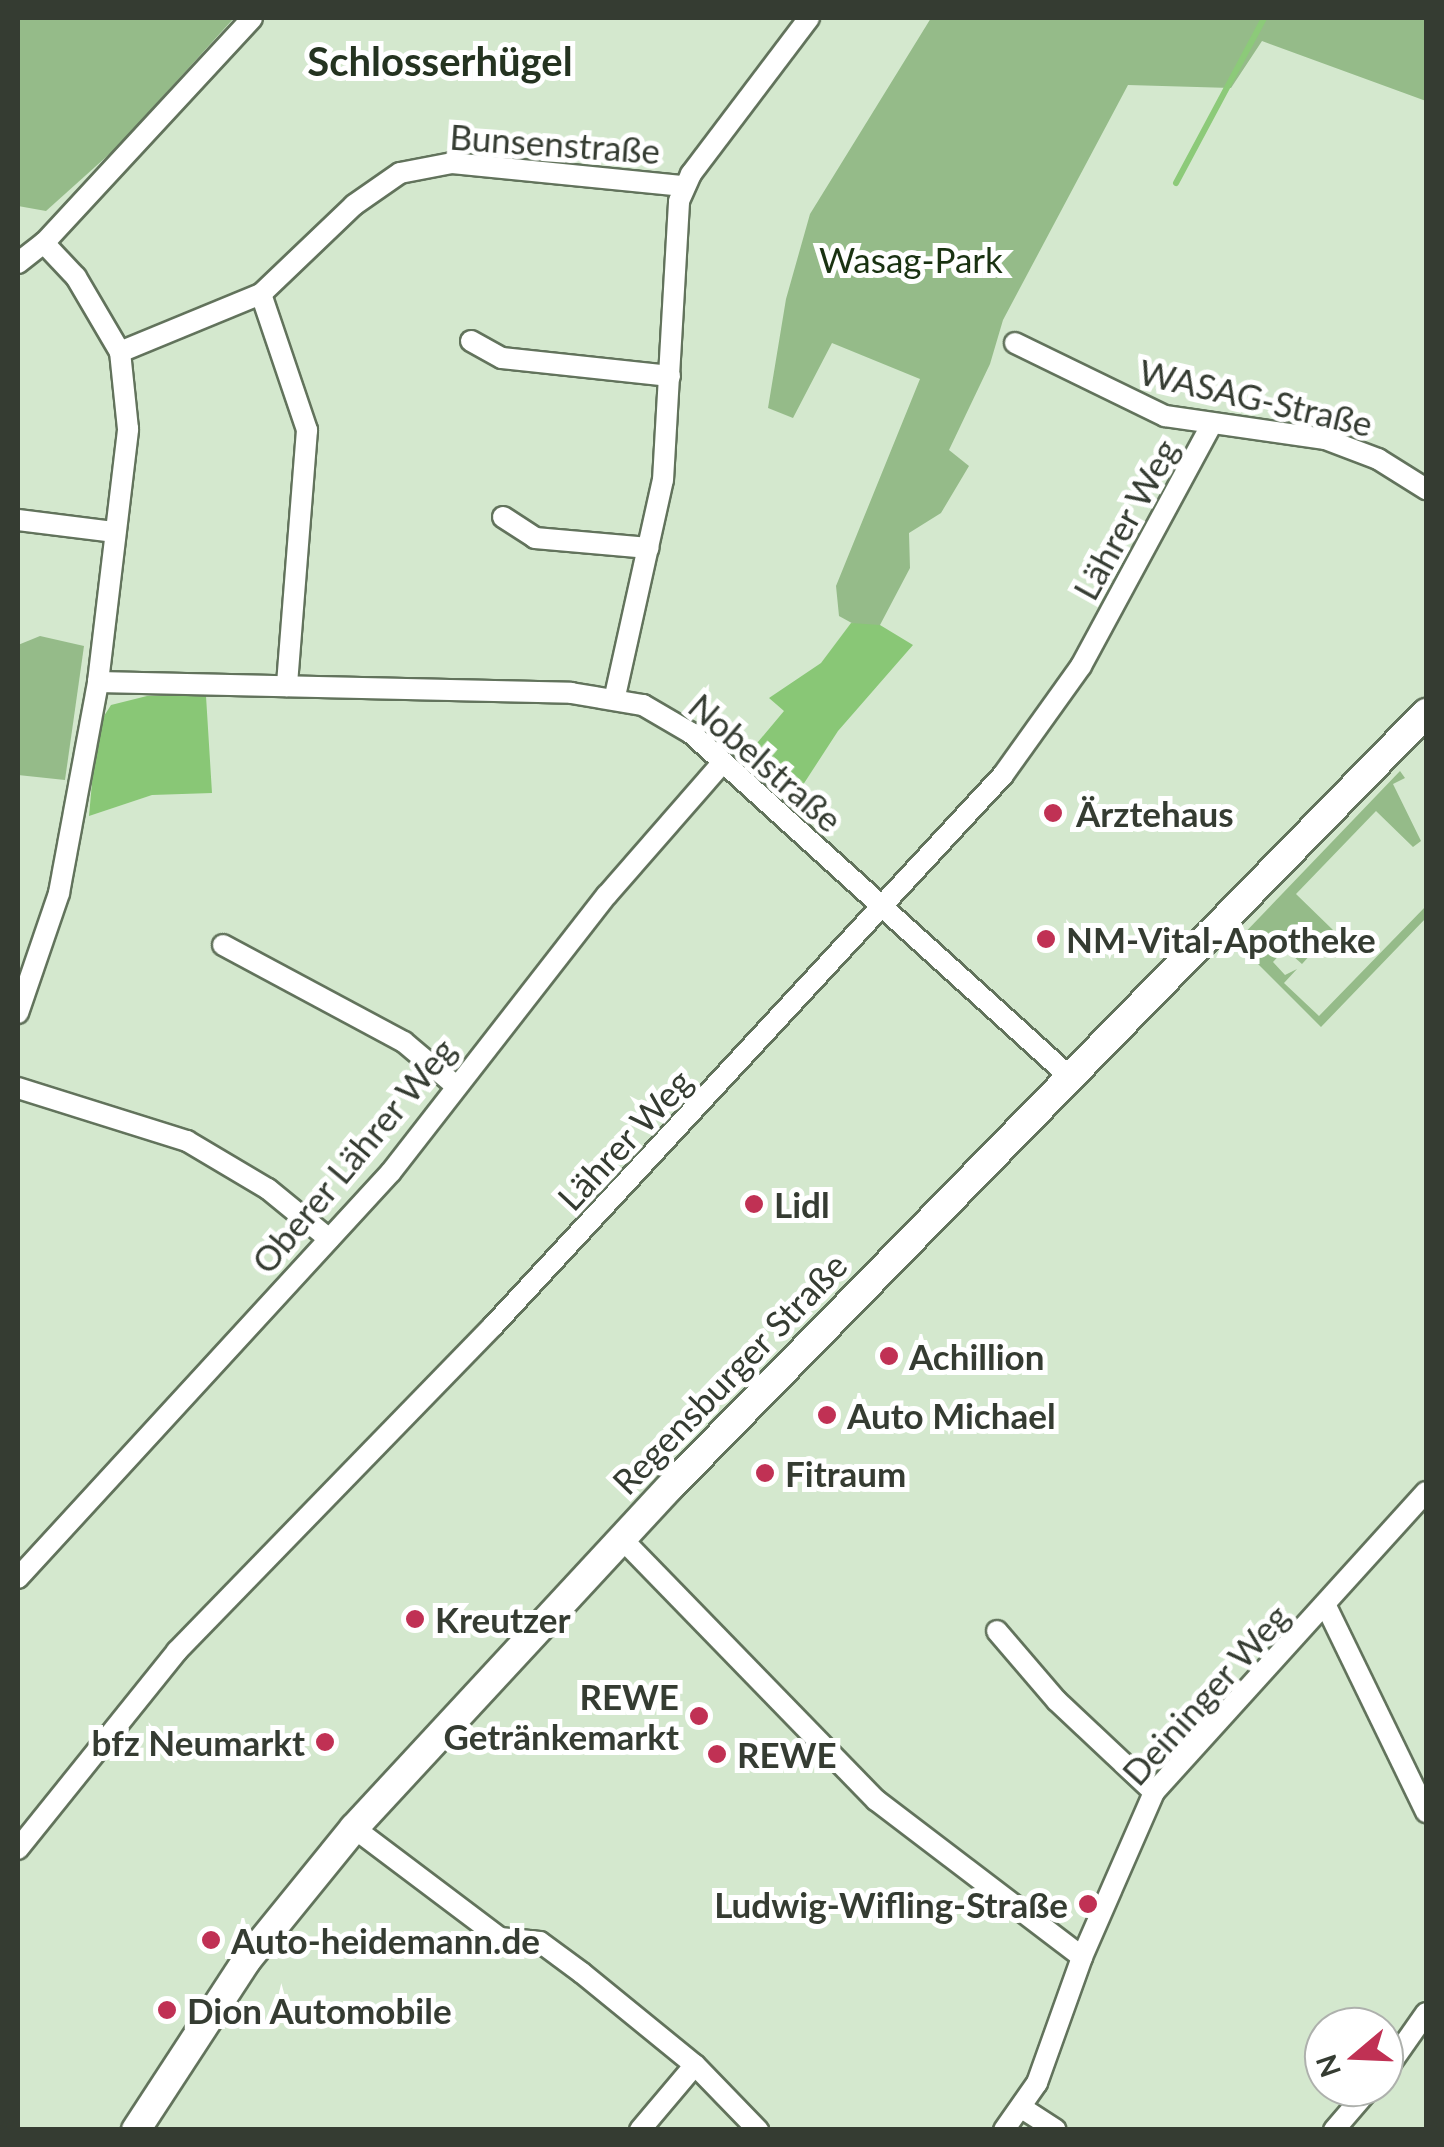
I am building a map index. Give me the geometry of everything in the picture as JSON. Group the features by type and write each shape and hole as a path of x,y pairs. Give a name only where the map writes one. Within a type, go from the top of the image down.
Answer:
{"main road":[{"name":"Regensburger Straße","path":"136,2130 246,1961 354,1828 621,1538 1426,713"}],"street":[{"path":"18,263 44,243 252,18"},
{"path":"615,696 650,548 668,441 674,247 684,186 804,19"},
{"name":"Bunsenstraße","path":"120,352 261,294 354,205 400,173 452,164 684,186"},
{"path":"18,1013 59,893 98,682 128,430 120,352 84,289 44,243"},
{"path":"261,294 307,430 287,686"},
{"path":"471,342 502,358 670,376"},
{"name":"WASAG-Straße","path":"1015,343 1123,400 1211,426 1325,439 1378,458 1426,489"},
{"name":"Lährer Weg","path":"18,1848 177,1651 884,910 1044,725 1211,426"},
{"path":"503,517 536,538 650,548"},
{"path":"18,520 114,532"},
{"name":"Nobelstraße","path":"98,682 615,696 669,718 723,762 1071,1078"},
{"name":"Oberer Lährer Weg","path":"21,1567 329,1238 723,762"},
{"path":"223,944 404,1042 456,1086"},
{"path":"18,1088 187,1142 268,1189 329,1238"},
{"name":"Deininger Weg","path":"1004,2130 1022,2108 1048,2056 1082,1956 1154,1792 1327,1608 1426,1492"},
{"path":"621,1538 876,1800 1082,1956"},
{"path":"1327,1608 1426,1812"},
{"path":"997,1631 1056,1701 1154,1792"},
{"path":"354,1828 500,1938 540,1942 695,2065 758,2130"},
{"path":"1404,2044 1426,2013"},
{"path":"640,2130 695,2065"},
{"path":"1334,2130 1354,2107"},
{"path":"1022,2108 1056,2130"}],"green space":[{"path":"18,18 234,18 115,149 46,211 18,206"},
{"name":"Wasag-Park","path":"931,18 1426,18 1426,101 1262,41 1231,88 1128,85 1003,320 990,364 949,450 969,466 941,513 909,533 910,568 880,625 859,627 839,616 836,586 920,379 832,343 793,418 768,408 786,299 810,214"},
{"path":"851,623 880,625 913,645 838,731 799,791 752,749 784,711 769,698 821,663"},
{"path":"40,636 84,646 65,780 18,775 18,645"},
{"path":"147,696 206,696 212,793 152,795 89,816 97,727 111,705"},
{"path":"1400,771 1405,778 1393,784 1421,841 1413,847 1376,811 1296,894 1333,930 1302,964 1285,949 1273,962 1285,975 1297,969 1284,983 1319,1016 1426,906 1426,918 1321,1027 1236,942"}],"waterway":[{"path":"1176,183 1264,18"}],"place":[{"name":"Ärztehaus","path":"1053,813"},
{"name":"NM-Vital-Apotheke","path":"1046,939"},
{"name":"Lidl","path":"754,1204"},
{"name":"Achillion","path":"889,1356"},
{"name":"Auto Michael","path":"827,1415"},
{"name":"Fitraum","path":"765,1473"},
{"name":"Kreutzer","path":"415,1619"},
{"name":"REWE Getränkemarkt","path":"699,1716"},
{"name":"bfz Neumarkt","path":"325,1742"},
{"name":"REWE","path":"717,1754"},
{"name":"Ludwig-Wifling-Straße","path":"1088,1904"},
{"name":"Auto-heidemann.de","path":"211,1940"},
{"name":"Dion Automobile","path":"167,2010"}],"district":[{"name":"Schlosserhügel","path":"440,61"}]}
